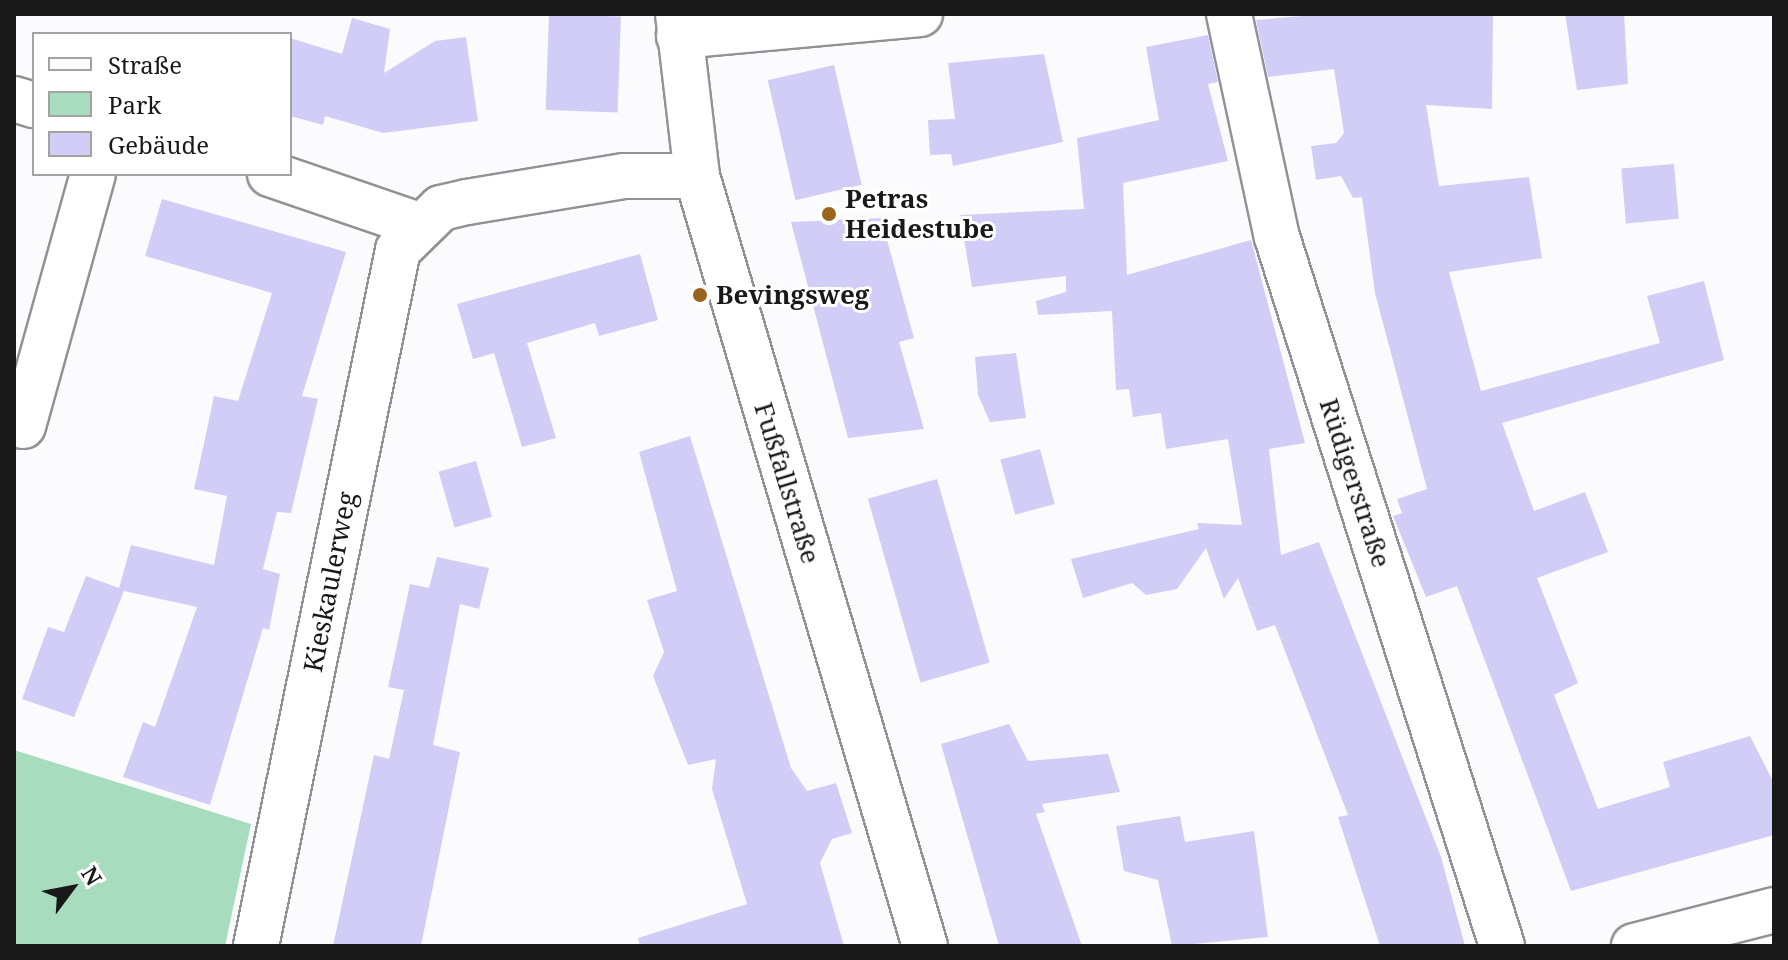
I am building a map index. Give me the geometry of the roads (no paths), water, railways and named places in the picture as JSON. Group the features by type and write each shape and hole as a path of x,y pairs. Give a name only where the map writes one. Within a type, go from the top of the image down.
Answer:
{"street":[{"path":"679,25 920,14"},
{"name":"Rüdigerstraße","path":"1229,14 1277,237 1502,946"},
{"name":"Fußfallstraße","path":"679,25 697,176 925,946"},
{"path":"23,426 92,176"},
{"path":"276,176 419,225 467,202 624,176 697,176"},
{"name":"Kieskaulerweg","path":"256,946 380,328 398,250 419,225"},
{"path":"1634,946 1774,910"}],"place":[{"name":"Petras Heidestube","path":"829,214"},
{"name":"Bevingsweg","path":"700,295"}]}
